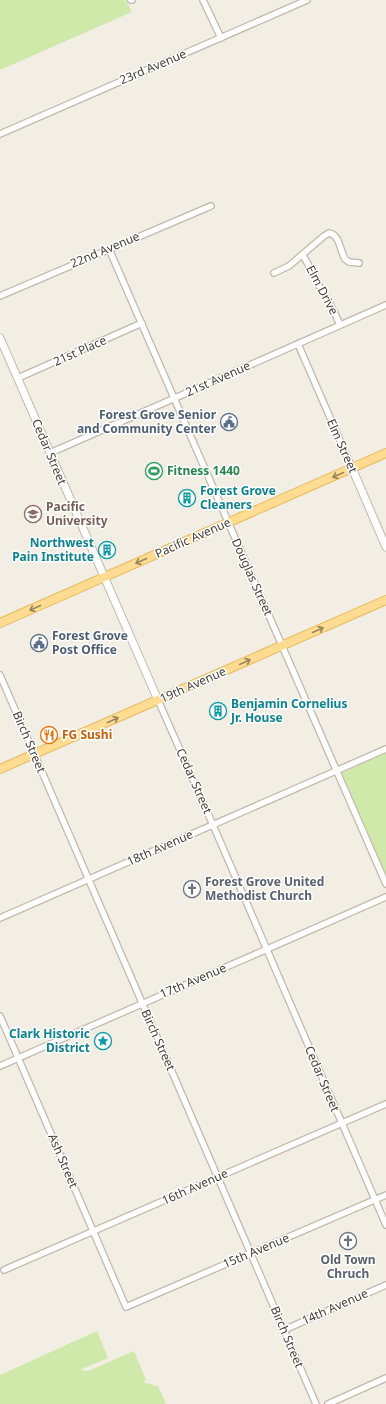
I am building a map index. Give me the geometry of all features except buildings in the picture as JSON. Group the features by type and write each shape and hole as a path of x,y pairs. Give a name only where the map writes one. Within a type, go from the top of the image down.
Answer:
{"main road":[{"name":"Pacific Avenue","path":"0,623 386,453"},
{"name":"19th Avenue","path":"0,770 386,600"}],"street":[{"path":"204,0 221,38"},
{"name":"23rd Avenue","path":"0,134 307,0"},
{"name":"22nd Avenue","path":"0,296 211,206"},
{"path":"274,273 289,266 303,256 324,236 332,233 338,239 345,259 349,262 359,263"},
{"name":"Douglas Street","path":"109,249 386,884"},
{"name":"Elm Drive","path":"303,256 310,266 319,286 332,306 340,325"},
{"name":"21st Avenue","path":"50,452 386,305"},
{"name":"21st Place","path":"18,378 142,323"},
{"name":"Cedar Street","path":"0,338 386,1225"},
{"name":"Elm Street","path":"298,344 386,547"},
{"name":"Birch Street","path":"0,675 316,1404"},
{"name":"18th Avenue","path":"0,918 386,749"},
{"name":"17th Avenue","path":"0,1066 386,896"},
{"name":"Ash Street","path":"0,1016 126,1307"},
{"name":"16th Avenue","path":"4,1270 386,1104"},
{"name":"15th Avenue","path":"126,1307 386,1196"},
{"name":"14th Avenue","path":"284,1330 386,1285"},
{"path":"328,1404 386,1378"}],"green space":[{"path":"0,0 126,0 132,12 0,70"},
{"path":"386,753 386,875 342,773"},
{"path":"97,1331 108,1358 80,1370 88,1371 134,1351 146,1380 142,1382 158,1386 166,1404 0,1404 0,1375"}],"place":[{"name":"Forest Grove Senior and Community Center","path":"229,422"},
{"name":"Fitness 1440","path":"154,471"},
{"name":"Forest Grove Cleaners","path":"187,498"},
{"name":"Pacific University","path":"33,514"},
{"name":"Northwest Pain Institute","path":"107,550"},
{"name":"Forest Grove Post Office","path":"39,643"},
{"name":"Benjamin Cornelius Jr. House","path":"218,711"},
{"name":"FG Sushi","path":"49,735"},
{"name":"Forest Grove United Methodist Church","path":"192,889"},
{"name":"Clark Historic District","path":"103,1041"},
{"name":"Old Town Chruch","path":"348,1241"}]}
